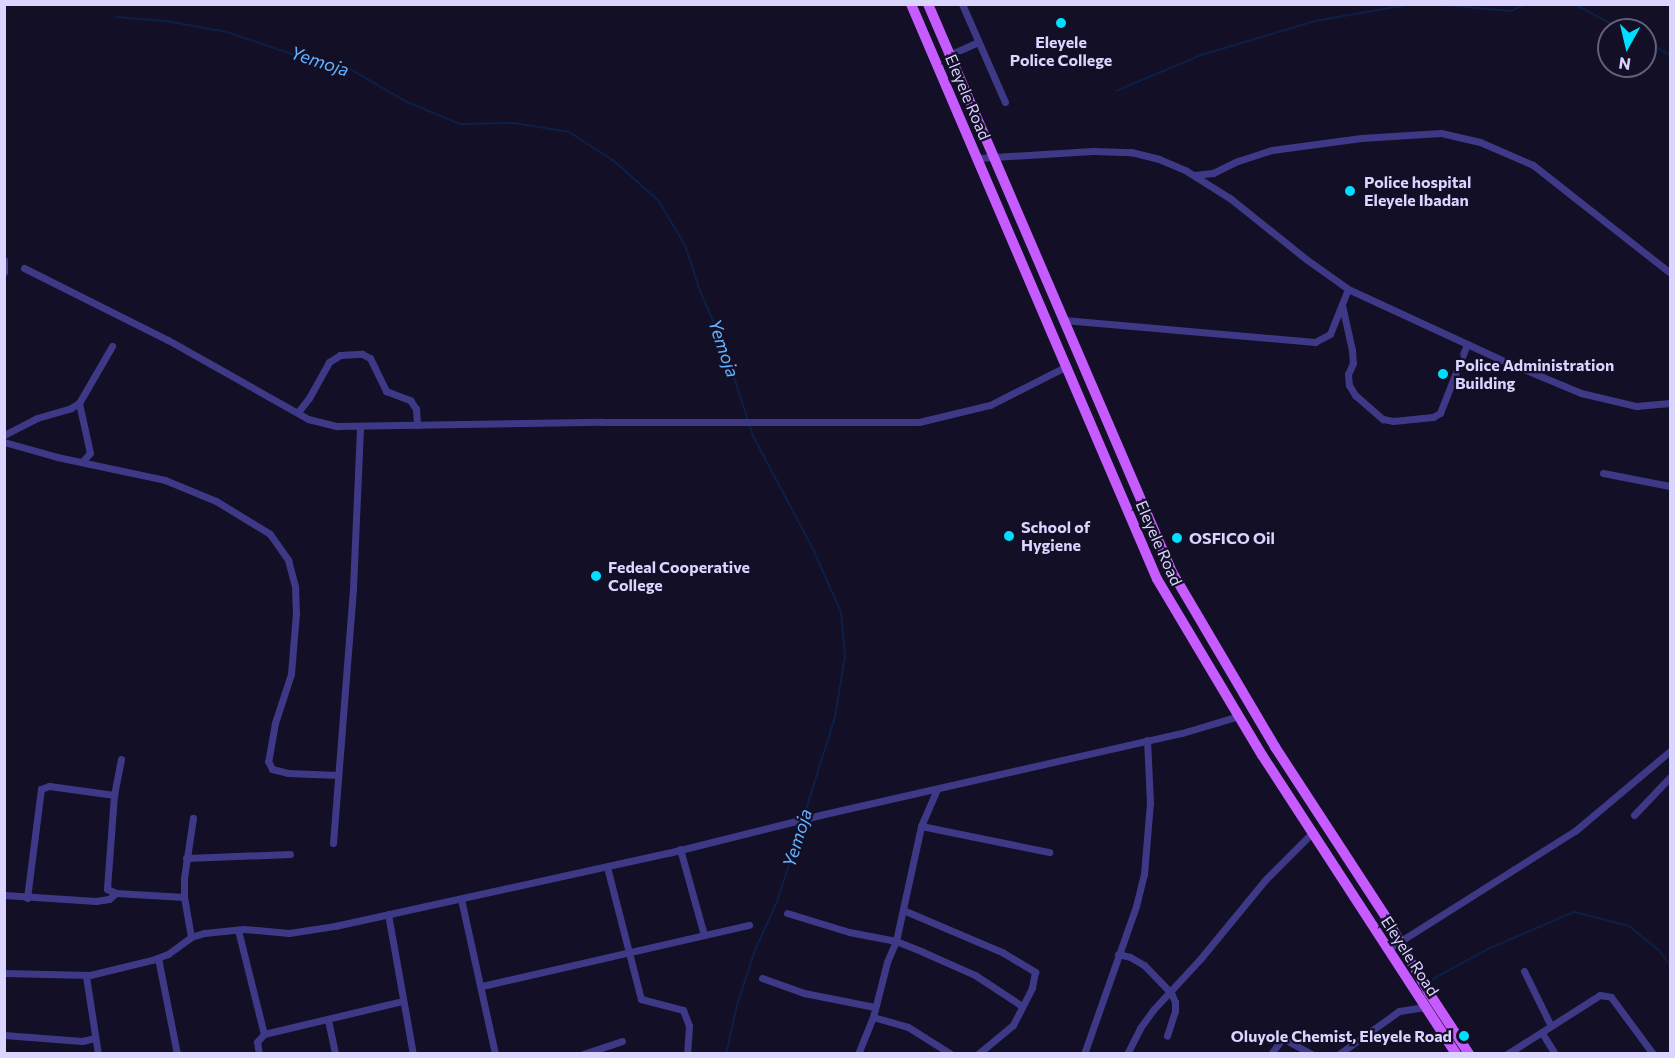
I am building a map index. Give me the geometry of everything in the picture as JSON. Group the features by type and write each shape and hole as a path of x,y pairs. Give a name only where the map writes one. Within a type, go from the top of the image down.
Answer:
{"main road":[{"name":"Eleyele Road","path":"911,4 1157,579 1239,716 1395,960 1469,1053"},
{"name":"Eleyele Road","path":"928,4 991,157 1172,572 1275,747 1387,919 1425,1000 1456,1053"},
{"path":"1157,579 1172,572"}],"street":[{"path":"962,4 1005,102"},
{"path":"949,55 978,42"},
{"path":"1191,174 1212,173 1255,154 1301,145 1417,133 1449,135 1496,148 1533,165 1671,273"},
{"path":"978,159 1093,151 1131,152 1159,159 1191,174 1231,199 1299,254 1348,289 1536,375 1601,399 1636,406 1671,403"},
{"path":"4,260 4,272"},
{"path":"24,268 168,340 324,424 360,427 737,422 904,423 936,419 990,405 1067,366"},
{"path":"1064,320 1315,342 1330,334 1348,289"},
{"path":"1342,305 1352,350 1353,363 1348,374 1349,385 1355,395 1383,419 1393,421 1433,417 1440,413 1467,344"},
{"path":"4,435 37,418 71,408 79,403 112,346"},
{"path":"298,412 309,398 329,362 340,355 362,354 370,358 386,391 410,400 416,409 417,425"},
{"path":"79,403 90,453 82,462"},
{"path":"333,843 353,588 360,427"},
{"path":"4,442 32,451 135,471 187,488 254,522 280,545 288,560 295,587 294,649 291,674 274,723 268,761 273,769 288,773 338,775"},
{"path":"1603,473 1671,486"},
{"path":"4,973 86,976 158,958 168,954 190,937 238,930 301,932 461,899 1147,740 1239,716"},
{"path":"1084,1053 1136,906 1144,874 1150,803 1147,740"},
{"path":"1388,949 1402,948 1575,831 1671,751"},
{"path":"121,759 114,795 105,884 107,889 116,893 184,897"},
{"path":"1634,815 1670,778"},
{"path":"27,897 41,789 49,786 114,795"},
{"path":"858,1053 873,1017 887,962 896,941 921,826 937,789"},
{"path":"190,937 184,897 186,858 192,818"},
{"path":"921,826 1049,852"},
{"path":"1127,1053 1140,1028 1266,879 1312,832"},
{"path":"680,849 704,935"},
{"path":"186,858 290,854"},
{"path":"607,867 627,953 641,999 683,1010 687,1017 687,1053"},
{"path":"4,895 96,901 109,899 116,893"},
{"path":"461,899 495,1053"},
{"path":"903,910 1002,952 1035,972 1032,988 1013,1025 978,1053"},
{"path":"788,912 849,932 896,941 975,975 1022,1006"},
{"path":"387,914 413,1053"},
{"path":"482,986 749,925"},
{"path":"238,930 264,1034"},
{"path":"1118,954 1144,965 1171,993 1174,1011 1167,1036"},
{"path":"158,958 177,1053"},
{"path":"1524,972 1551,1026"},
{"path":"86,976 98,1053"},
{"path":"762,978 804,993 875,1007"},
{"path":"1507,1053 1594,998 1606,995 1636,1028 1653,1053"},
{"path":"1339,1053 1399,1011 1425,1000"},
{"path":"259,1053 257,1042 264,1034 403,1001"},
{"path":"873,1017 908,1027 951,1053"},
{"path":"328,1020 335,1053"},
{"path":"1542,1033 1555,1053"},
{"path":"4,1035 82,1041 95,1038"},
{"path":"1271,1053 1275,1046 1286,1040 1311,1053"},
{"path":"583,1053 622,1041"}],"waterway":[{"path":"1116,91 1201,55 1315,21 1411,4"},
{"path":"1433,4 1511,11 1525,4"},
{"path":"1574,4 1600,18"},
{"name":"Yemoja","path":"116,17 166,21 227,32 294,55 350,69 407,102 460,124 514,123 569,132 614,161 658,200 685,245 700,291 723,343 753,436 813,549 841,612 845,656 835,717 804,816"},
{"path":"1657,48 1670,55"},
{"name":"Yemoja","path":"726,1054 737,1005 755,950 777,902 803,821"},
{"path":"1433,979 1490,948 1574,912 1629,926 1659,950 1670,965"}],"place":[{"name":"Eleyele Police College","path":"1061,23"},
{"name":"Police hospital Eleyele Ibadan","path":"1350,191"},
{"name":"Police Administration Building","path":"1443,374"},
{"name":"School of Hygiene","path":"1009,536"},
{"name":"OSFICO Oil","path":"1177,538"},
{"name":"Fedeal Cooperative College","path":"596,576"},
{"name":"Oluyole Chemist, Eleyele Road","path":"1464,1036"}]}
